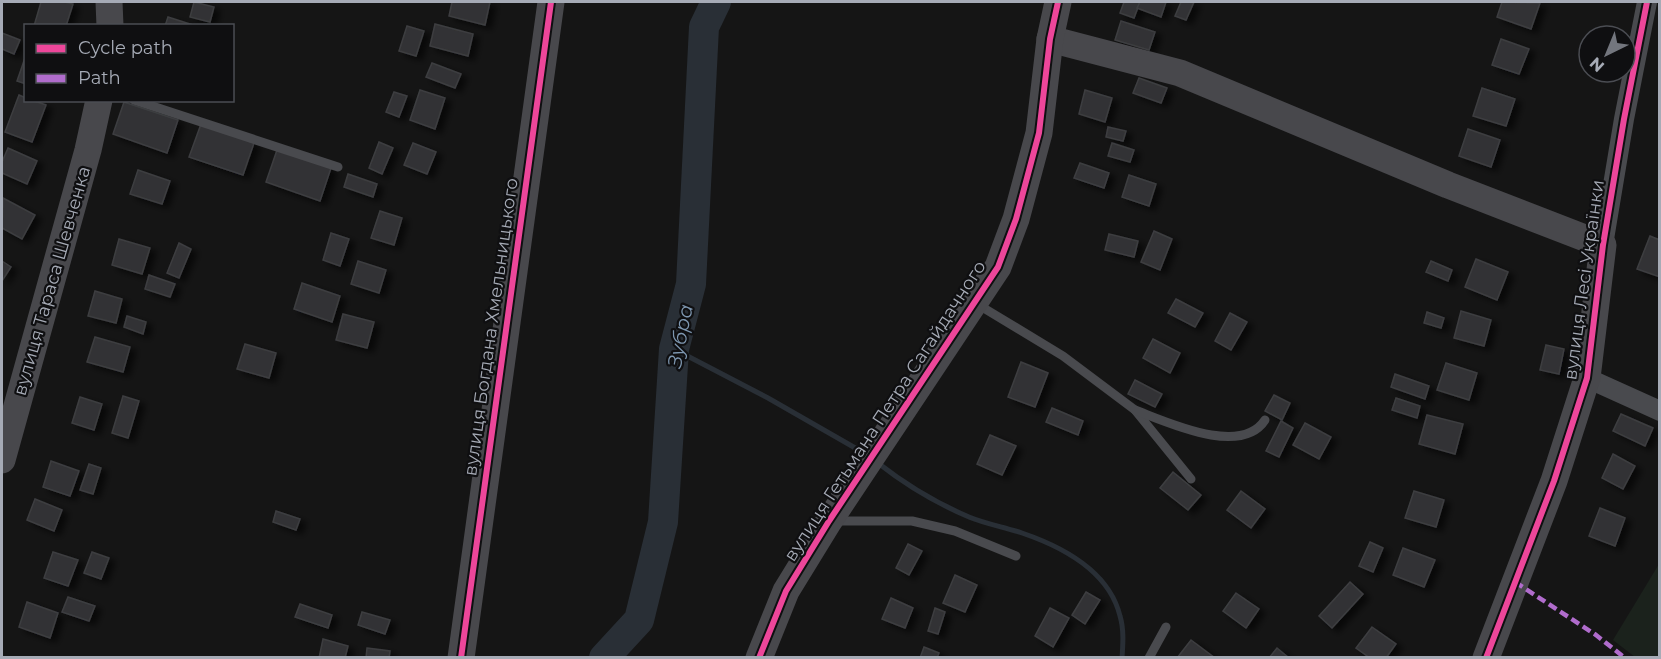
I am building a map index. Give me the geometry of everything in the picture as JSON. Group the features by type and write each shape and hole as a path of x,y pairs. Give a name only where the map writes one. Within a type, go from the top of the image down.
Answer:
{"street":[{"path":"109,2 110,24"},
{"name":"вулиця Богдана Хмельницького","path":"461,657 551,2"},
{"name":"вулиця Гетьмана Петра Сагайдачного","path":"759,657 786,591 829,521 998,267 1016,219 1039,133 1050,39 1059,2"},
{"name":"вулиця Лесі Українки","path":"1486,657 1554,481 1587,378 1603,245 1647,2"},
{"path":"1050,39 1180,73 1448,185 1603,245"},
{"name":"вулиця Тараса Шевченка","path":"2,460 88,150 99,102"},
{"path":"1587,378 1659,411"}],"lane":[{"path":"140,102 338,167"},
{"path":"975,303 1063,356 1135,410 1191,479"},
{"path":"1135,410 1198,432 1228,437 1250,434 1260,428 1265,420"},
{"path":"829,521 912,521 955,531 1016,556"},
{"path":"1149,657 1166,627"}],"shaded area":[{"path":"1659,564 1659,657 1635,657 1613,640"}],"building":[{"path":"41,2 73,4 67,24 35,24"},
{"path":"194,2 214,7 210,22 190,17"},
{"path":"452,2 490,2 485,25 449,16"},
{"path":"1124,2 1140,2 1134,18 1120,13"},
{"path":"1140,2 1166,2 1161,17 1137,8"},
{"path":"1181,2 1194,2 1186,20 1175,16"},
{"path":"1502,2 1540,3 1531,29 1497,17"},
{"path":"168,17 190,24 166,24"},
{"path":"1121,21 1155,32 1149,50 1115,40"},
{"path":"435,24 473,34 468,56 430,46"},
{"path":"407,26 424,31 416,56 399,51"},
{"path":"2,33 20,40 14,54 2,49"},
{"path":"1501,39 1529,49 1519,74 1492,65"},
{"path":"24,61 24,83 17,81"},
{"path":"432,63 461,74 455,88 426,77"},
{"path":"1139,78 1167,88 1161,103 1133,93"},
{"path":"1482,88 1515,99 1506,126 1473,116"},
{"path":"420,90 445,98 435,129 410,120"},
{"path":"1085,90 1112,98 1105,122 1079,114"},
{"path":"394,92 407,96 399,117 386,112"},
{"path":"19,95 24,97 24,102 38,102 46,105 32,142 5,132"},
{"path":"124,102 178,120 167,153 113,134"},
{"path":"201,124 254,143 243,175 189,157"},
{"path":"1108,127 1126,131 1123,141 1106,137"},
{"path":"1468,129 1500,140 1491,167 1459,156"},
{"path":"379,142 393,148 382,174 369,168"},
{"path":"413,143 436,152 427,174 404,165"},
{"path":"1112,143 1134,150 1130,162 1108,156"},
{"path":"8,148 37,161 27,184 2,173 2,162"},
{"path":"277,150 331,168 320,201 266,182"},
{"path":"1080,163 1109,173 1104,188 1074,178"},
{"path":"138,170 170,181 162,204 130,194"},
{"path":"348,174 377,184 373,197 344,187"},
{"path":"1129,175 1156,184 1149,206 1122,197"},
{"path":"3,198 35,215 22,239 2,228"},
{"path":"380,211 402,218 394,245 371,238"},
{"path":"1154,231 1172,239 1160,270 1141,262"},
{"path":"331,233 349,239 340,266 323,260"},
{"path":"1109,234 1138,241 1134,257 1105,250"},
{"path":"1650,236 1660,240 1660,277 1637,269"},
{"path":"119,239 150,248 142,274 112,265"},
{"path":"179,243 191,249 179,278 167,273"},
{"path":"1476,259 1508,272 1497,300 1465,287"},
{"path":"2,261 11,267 2,281"},
{"path":"358,261 386,270 379,293 351,284"},
{"path":"1431,261 1452,270 1448,281 1426,272"},
{"path":"149,275 175,284 170,297 145,289"},
{"path":"302,283 340,296 332,322 294,309"},
{"path":"95,291 122,299 116,323 88,316"},
{"path":"1176,299 1203,313 1195,327 1168,313"},
{"path":"1461,311 1491,320 1484,346 1454,338"},
{"path":"1427,312 1444,318 1441,328 1424,323"},
{"path":"1230,313 1247,322 1231,350 1215,341"},
{"path":"343,314 374,322 367,348 336,340"},
{"path":"127,316 146,322 143,334 124,327"},
{"path":"95,337 130,347 123,372 87,362"},
{"path":"1153,339 1180,353 1170,373 1143,358"},
{"path":"245,344 276,353 269,378 237,369"},
{"path":"1546,345 1564,349 1559,374 1540,370"},
{"path":"1021,362 1048,373 1035,407 1008,397"},
{"path":"1446,363 1477,373 1469,400 1437,390"},
{"path":"1395,374 1429,386 1425,399 1391,387"},
{"path":"1135,380 1162,394 1155,407 1128,394"},
{"path":"1274,395 1290,403 1282,420 1265,411"},
{"path":"123,396 139,401 128,438 112,433"},
{"path":"80,397 102,404 94,430 72,423"},
{"path":"1396,398 1420,406 1417,418 1392,410"},
{"path":"1052,408 1083,421 1078,435 1046,422"},
{"path":"1621,414 1653,428 1645,446 1613,431"},
{"path":"1427,415 1463,424 1455,454 1419,444"},
{"path":"1281,421 1293,428 1279,457 1266,451"},
{"path":"1305,423 1331,437 1319,459 1293,445"},
{"path":"990,435 1016,446 1002,475 977,464"},
{"path":"1613,454 1635,466 1623,489 1602,478"},
{"path":"51,461 79,471 70,496 43,487"},
{"path":"89,464 101,468 93,494 80,490"},
{"path":"1173,472 1201,495 1188,510 1160,488"},
{"path":"1241,491 1265,509 1251,528 1227,510"},
{"path":"1414,491 1444,500 1436,527 1405,518"},
{"path":"35,499 62,510 54,531 27,520"},
{"path":"1600,508 1625,518 1615,546 1589,536"},
{"path":"276,511 300,519 296,530 273,522"},
{"path":"1370,542 1383,548 1373,572 1359,566"},
{"path":"908,544 922,551 909,575 896,568"},
{"path":"1403,548 1435,560 1424,587 1393,575"},
{"path":"53,552 78,560 68,586 44,578"},
{"path":"92,552 109,558 101,579 84,573"},
{"path":"955,575 977,585 965,612 943,603"},
{"path":"1350,582 1363,594 1332,628 1319,616"},
{"path":"1086,592 1100,600 1085,624 1072,615"},
{"path":"1236,593 1259,609 1246,628 1223,611"},
{"path":"68,597 95,606 89,621 62,612"},
{"path":"891,598 913,608 905,628 882,619"},
{"path":"27,602 58,613 50,638 19,627"},
{"path":"300,604 332,615 328,628 295,617"},
{"path":"935,608 945,612 938,634 928,631"},
{"path":"1050,608 1069,618 1053,647 1035,636"},
{"path":"362,612 390,620 385,634 358,625"},
{"path":"1372,627 1396,644 1386,658 1370,658 1356,648"},
{"path":"323,639 348,646 345,658 319,658"},
{"path":"1191,640 1215,658 1177,658"},
{"path":"924,647 939,653 937,658 920,658"},
{"path":"367,648 390,651 389,658 366,658"},
{"path":"1277,648 1289,658 1269,658"}],"waterway":[{"name":"Зубра","path":"604,658 639,620 663,522 674,349 691,284 704,27 716,2"},
{"path":"674,349 768,398 864,453"},
{"path":"878,463 910,486 945,506 975,519 1038,539 1082,563 1106,586 1114,600 1122,626 1122,658"}],"marked path":[{"path":"1515,582 1596,635 1625,658"}],"cycle path":[{"path":"461,658 551,2"},
{"path":"759,658 786,591 829,521 998,267 1016,219 1039,133 1050,39 1058,2"},
{"path":"1486,658 1554,481 1587,378 1603,245 1647,2"}]}
